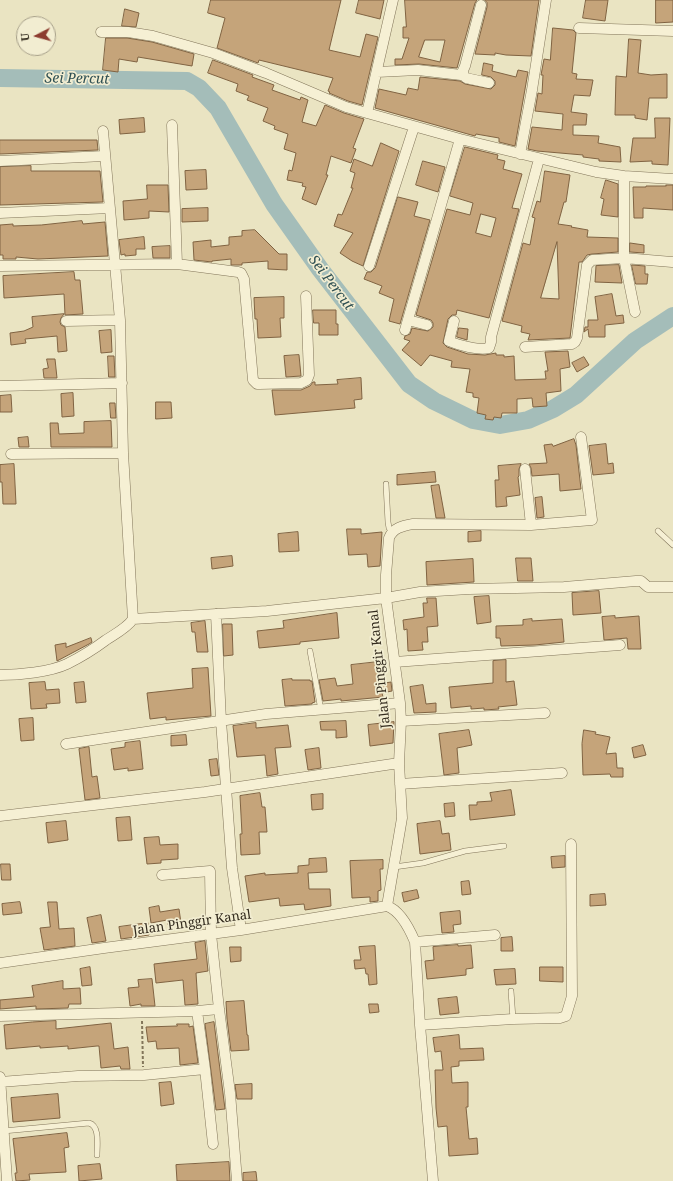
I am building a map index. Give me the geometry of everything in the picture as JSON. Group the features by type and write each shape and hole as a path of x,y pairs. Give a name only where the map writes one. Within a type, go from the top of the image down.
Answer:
{"street":[{"path":"367,113 393,0"},
{"path":"520,154 546,0"},
{"path":"481,5 463,72 466,78 489,83"},
{"path":"579,28 673,31"},
{"path":"102,32 128,32 153,36 213,53 346,106 460,140 596,172 624,176 673,179"},
{"path":"376,72 418,70 457,75 461,75 463,72"},
{"path":"172,126 177,264"},
{"path":"369,266 414,127"},
{"path":"103,131 104,156 120,320 123,453 133,619"},
{"path":"427,324 406,325 460,140"},
{"path":"0,161 104,156"},
{"path":"454,321 449,341 468,347 482,349 489,348 491,342 490,337 539,159"},
{"path":"624,176 624,258 635,312"},
{"path":"0,213 110,208"},
{"path":"525,347 572,344 575,342 577,338 588,262 592,260 624,258 672,262"},
{"path":"0,266 177,264 241,273 244,279 253,380 256,384 300,383 307,380 309,375 306,296"},
{"path":"66,321 120,320"},
{"path":"0,386 122,382"},
{"path":"0,675 14,675 49,670 66,665 119,631 133,619 267,610 386,598 389,538 399,527 413,524 532,525 592,520 581,437"},
{"path":"11,454 123,453"},
{"path":"525,469 532,525"},
{"name":"Jalan Pinggir Kanal","path":"0,963 241,930 387,906 402,818 400,784 400,703 386,598 420,592 564,587 636,581 641,581 648,586 673,587"},
{"path":"216,614 221,720 232,868 241,930"},
{"path":"395,662 620,645"},
{"path":"66,744 266,714 400,703"},
{"path":"401,721 545,713"},
{"path":"0,816 227,789 400,763"},
{"path":"400,784 562,773"},
{"path":"420,1024 560,1018 566,1016 569,1011 572,996 571,844"},
{"path":"162,875 210,871 211,934 230,1093 237,1181"},
{"path":"387,906 400,916 415,942 433,1181"},
{"path":"415,942 495,935"},
{"path":"0,1016 198,1011 219,1009"},
{"path":"198,1011 213,1144"},
{"path":"0,1082 78,1076 144,1075 205,1069"},
{"path":"0,1077 3,1130 2,1149 7,1181"}],"lane":[{"path":"386,484 388,522 393,532"},
{"path":"658,531 673,545"},
{"path":"310,651 321,710"},
{"path":"394,867 423,863 465,851 504,846"},
{"path":"511,990 513,1019"},
{"path":"3,1130 72,1124 92,1124 96,1131 97,1155"}],"path":[{"path":"141,1012 144,1075"}],"building":[{"path":"211,0 341,0 329,50 360,57 366,34 378,37 362,105 329,93 330,92 328,91 333,78 259,60 258,63 217,48 225,18 208,13"},
{"path":"359,0 384,0 380,19 356,13"},
{"path":"405,0 477,0 457,68 419,64 395,65 395,59 402,59 409,38 403,38 403,27 406,27","holes":["425,40 445,40 440,62 419,57"]},
{"path":"485,0 539,0 531,56 495,53 495,55 475,54 487,7"},
{"path":"586,0 608,0 605,21 583,18"},
{"path":"656,0 673,0 673,22 656,23"},
{"path":"125,9 139,13 136,27 122,26"},
{"path":"553,28 573,30 576,33 572,73 577,74 576,79 593,80 590,96 574,95 571,112 587,114 586,125 573,125 573,135 599,136 598,143 620,147 621,162 599,161 599,159 583,157 583,155 528,149 532,127 562,130 563,114 535,111 538,93 542,94 543,75 541,75 544,59 550,60"},
{"path":"106,38 127,38 152,42 194,54 192,66 138,57 137,62 119,59 118,72 103,70"},
{"path":"629,39 641,40 638,73 651,75 667,74 667,98 649,98 647,120 635,118 635,115 615,115 616,76 626,77"},
{"path":"213,60 253,75 252,77 274,85 272,90 300,100 301,97 308,100 302,122 316,126 325,105 364,119 353,148 356,149 351,163 331,156 326,175 328,175 316,205 302,199 306,187 302,186 303,183 287,180 289,170 292,171 296,153 284,149 288,134 274,129 275,126 263,121 268,108 247,100 249,96 236,91 238,84 208,73"},
{"path":"484,63 493,65 492,71 516,77 518,70 528,72 515,146 499,142 499,138 476,134 475,136 375,108 379,89 406,95 408,88 418,90 420,77 460,81 465,84 491,89 495,85 495,81 491,77 482,75"},
{"path":"144,118 145,132 120,134 119,120"},
{"path":"655,118 670,118 668,165 652,164 652,161 630,162 633,138 655,138"},
{"path":"0,140 97,140 98,150 0,154"},
{"path":"381,143 399,151 363,266 340,253 353,233 334,226 338,214 342,215 353,188 351,188 355,173 350,171 354,159 372,166"},
{"path":"465,147 498,155 497,159 505,161 503,169 522,174 512,208 519,209 489,318 457,310 456,315 452,315 448,319 443,343 447,347 468,354 485,355 496,353 496,355 504,355 504,357 514,356 515,380 546,379 545,371 548,371 545,352 568,351 570,367 560,369 561,391 546,393 547,406 533,407 532,398 517,399 517,413 502,413 501,418 494,417 493,420 485,419 486,415 477,413 479,398 473,397 473,393 466,392 470,369 451,367 452,361 430,355 421,366 402,350 410,341 404,339 405,336 410,334 412,328 428,331 433,327 431,320 416,315 447,209 470,215 473,203 450,196","holes":["481,214 496,218 491,237 476,233"]},
{"path":"423,161 445,167 438,192 416,185"},
{"path":"31,166 31,171 100,171 103,202 0,205 0,167"},
{"path":"206,170 207,189 186,190 185,171"},
{"path":"545,171 570,175 566,202 564,202 558,224 588,230 587,237 618,238 618,252 587,255 582,262 579,262 570,338 528,340 530,334 521,332 522,326 502,321 523,243 530,245 535,218 532,217 537,201 540,202","holes":["557,242 559,299 541,298"]},
{"path":"606,180 618,184 618,217 601,215 604,199 601,198"},
{"path":"147,185 168,185 169,212 149,211 149,218 124,220 123,201 147,199"},
{"path":"673,185 673,210 643,208 643,218 634,218 633,187"},
{"path":"398,197 418,202 414,216 430,220 400,324 389,321 394,299 379,293 382,286 364,279 367,272 371,272 375,268"},
{"path":"208,208 208,221 182,222 182,209"},
{"path":"82,221 83,224 105,222 108,256 38,259 16,257 16,259 3,259 3,255 0,255 0,225 41,225"},
{"path":"255,230 279,254 287,254 287,270 268,269 268,261 231,265 231,259 212,262 194,260 193,242 211,240 211,247 229,245 229,237 242,236 242,231"},
{"path":"144,237 145,249 136,249 136,255 121,255 119,240"},
{"path":"630,243 644,245 644,253 630,252"},
{"path":"170,246 170,258 153,258 152,247"},
{"path":"619,265 622,283 595,282 596,266"},
{"path":"632,265 645,266 645,274 648,274 647,284 636,284"},
{"path":"74,272 75,280 80,280 83,314 65,315 64,294 4,298 3,276"},
{"path":"612,294 616,316 623,315 624,323 605,325 605,337 589,337 588,329 584,332 585,327 588,327 588,320 598,320 595,297"},
{"path":"284,297 284,318 280,318 281,337 258,338 254,298"},
{"path":"313,310 336,310 338,335 319,335 319,323 314,323"},
{"path":"64,314 60,322 61,325 65,327 67,351 58,352 57,336 25,339 26,343 11,345 10,333 24,331 33,327 32,317"},
{"path":"459,328 468,329 467,340 457,337"},
{"path":"111,330 112,352 101,353 99,331"},
{"path":"299,355 301,376 286,377 284,356"},
{"path":"108,356 114,356 115,377 109,377"},
{"path":"584,357 589,365 577,372 572,363"},
{"path":"47,359 55,359 57,378 44,378 43,369 48,368"},
{"path":"361,378 362,399 354,400 355,408 275,415 272,390 301,390 310,386 313,382 315,382 315,385 338,384 337,380"},
{"path":"73,393 74,416 62,417 61,394"},
{"path":"11,395 12,412 0,412 0,396"},
{"path":"156,402 171,402 172,418 156,419"},
{"path":"110,403 115,403 116,418 111,418"},
{"path":"111,421 112,447 51,447 50,423 58,423 59,434 84,433 84,422"},
{"path":"28,437 29,447 19,447 18,438"},
{"path":"574,439 581,489 560,491 559,474 532,476 529,464 547,463 544,445 552,444 553,446"},
{"path":"606,444 608,464 613,463 614,473 593,475 589,446"},
{"path":"14,464 16,504 3,504 2,482 0,482 0,465"},
{"path":"521,464 518,477 520,495 506,497 507,506 496,507 495,480 499,480 498,466"},
{"path":"435,472 436,482 397,485 397,475"},
{"path":"439,485 445,518 436,518 431,486"},
{"path":"542,497 544,517 537,518 535,498"},
{"path":"347,529 361,529 361,534 382,532 380,566 368,567 367,554 349,555"},
{"path":"481,531 481,541 468,542 468,532"},
{"path":"298,532 299,551 279,552 278,534"},
{"path":"232,556 233,566 212,569 211,558"},
{"path":"516,558 531,558 533,581 518,581"},
{"path":"473,559 474,582 427,585 426,562"},
{"path":"599,591 601,613 573,615 572,593"},
{"path":"489,596 491,622 477,624 474,597"},
{"path":"427,598 436,598 438,626 427,627 428,642 422,642 423,650 408,651 407,629 404,630 403,620 424,617 423,603 427,603"},
{"path":"337,613 339,638 259,648 257,631 284,628 283,621"},
{"path":"615,616 615,618 639,616 641,649 628,649 627,638 604,640 602,617"},
{"path":"532,619 532,621 562,619 564,642 501,646 500,638 496,638 496,626 523,625 523,620"},
{"path":"205,621 208,652 197,652 195,632 192,632 191,623"},
{"path":"223,624 232,624 233,655 224,656"},
{"path":"91,638 92,642 57,661 55,645 66,643 66,647"},
{"path":"506,660 506,682 514,681 517,705 498,707 499,709 484,710 484,708 471,709 471,706 451,708 449,687 493,683 493,661"},
{"path":"378,662 379,669 383,668 385,683 391,682 392,691 382,693 383,697 323,701 319,680 335,678 337,686 353,684 351,665"},
{"path":"208,668 211,716 166,720 166,717 150,719 147,693 193,688 192,669"},
{"path":"292,679 312,681 315,702 312,704 285,706 282,680"},
{"path":"45,682 46,690 59,689 60,703 46,704 47,708 31,709 29,683"},
{"path":"84,682 86,702 76,703 74,683"},
{"path":"423,685 426,704 436,703 436,712 414,713 410,687"},
{"path":"33,718 34,740 21,741 19,719"},
{"path":"346,721 347,737 336,738 336,730 321,730 320,722"},
{"path":"394,722 393,743 370,746 368,725"},
{"path":"256,723 256,728 288,725 291,747 275,748 278,774 267,776 265,755 237,757 233,726"},
{"path":"469,730 472,745 457,748 459,773 444,775 439,734"},
{"path":"584,730 610,737 606,754 616,753 617,768 623,768 623,777 611,777 610,774 583,775 582,744"},
{"path":"186,735 187,745 171,746 171,736"},
{"path":"140,741 143,769 128,771 128,768 114,770 111,749 125,747 125,743"},
{"path":"643,745 646,755 634,758 632,748"},
{"path":"89,747 92,777 97,776 100,798 85,800 79,749"},
{"path":"319,748 321,768 308,770 305,750"},
{"path":"217,759 219,775 211,776 209,760"},
{"path":"511,790 515,815 470,820 469,805 477,805 477,802 492,801 490,793"},
{"path":"260,793 262,807 265,807 267,832 259,832 260,854 241,855 240,834 242,834 240,796"},
{"path":"323,794 323,809 312,810 311,795"},
{"path":"454,803 455,816 445,817 444,804"},
{"path":"130,817 132,840 118,841 116,818"},
{"path":"66,821 68,840 48,843 46,823"},
{"path":"440,821 442,834 449,833 451,850 420,854 417,824"},
{"path":"159,837 160,845 178,844 178,859 161,860 161,863 147,864 144,838"},
{"path":"565,856 565,867 552,868 551,857"},
{"path":"326,858 327,872 308,873 309,889 330,889 331,906 305,910 304,904 280,906 279,898 249,902 245,876 265,873 265,875 298,873 298,866 309,865 309,859"},
{"path":"383,860 383,869 380,869 381,890 378,891 378,901 370,902 370,897 352,898 350,861"},
{"path":"1,864 10,864 11,880 2,880"},
{"path":"469,881 471,894 462,895 461,882"},
{"path":"417,890 419,898 404,902 402,893"},
{"path":"605,894 606,905 590,906 590,895"},
{"path":"20,902 22,913 3,915 2,904"},
{"path":"48,902 57,902 59,929 74,928 75,946 44,950 40,928 50,927"},
{"path":"159,906 160,912 179,909 181,923 168,925 167,920 151,923 149,908"},
{"path":"460,911 461,924 453,925 454,932 442,933 440,913"},
{"path":"101,915 106,941 92,943 87,918"},
{"path":"148,923 149,935 121,939 119,927"},
{"path":"512,937 513,951 501,951 501,938"},
{"path":"205,941 208,971 196,973 198,1004 185,1005 183,980 156,983 154,964 197,959 195,943"},
{"path":"471,945 473,968 466,969 466,975 427,979 425,961 434,960 433,947"},
{"path":"375,946 377,984 369,985 368,974 366,974 365,968 355,969 354,960 361,960 359,947"},
{"path":"230,947 241,947 241,961 231,962"},
{"path":"90,967 92,985 82,986 80,969"},
{"path":"540,967 563,967 563,982 540,981"},
{"path":"515,969 516,984 496,985 494,970"},
{"path":"152,979 155,1006 141,1006 141,1004 130,1006 128,988 139,987 138,980"},
{"path":"63,981 63,989 80,988 81,1004 69,1004 68,1008 36,1009 36,1006 0,1009 0,1000 34,997 32,986"},
{"path":"457,997 459,1013 440,1015 438,999"},
{"path":"244,1001 249,1050 231,1051 226,1002"},
{"path":"369,1004 378,1004 379,1012 370,1013"},
{"path":"56,1021 56,1029 111,1023 114,1049 128,1047 130,1069 121,1069 120,1066 101,1068 99,1046 68,1049 68,1046 40,1048 40,1046 6,1049 4,1025"},
{"path":"214,1022 225,1109 216,1110 205,1024"},
{"path":"177,1024 189,1024 189,1027 193,1026 198,1063 180,1065 179,1048 157,1049 156,1041 148,1042 146,1027 177,1026"},
{"path":"459,1035 460,1049 483,1048 484,1060 459,1061 459,1066 451,1067 452,1083 468,1082 468,1107 466,1107 469,1139 477,1138 478,1154 449,1156 447,1126 438,1127 435,1070 443,1070 441,1051 435,1052 433,1038"},
{"path":"171,1082 174,1104 161,1106 159,1083"},
{"path":"252,1084 252,1099 237,1099 235,1085"},
{"path":"58,1094 60,1118 13,1122 11,1098"},
{"path":"67,1133 69,1147 64,1148 66,1172 29,1174 30,1180 16,1181 15,1173 17,1173 13,1139"},
{"path":"229,1162 230,1181 177,1181 176,1165"},
{"path":"100,1164 102,1179 79,1181 78,1166"},
{"path":"256,1172 257,1181 243,1181 243,1173"}],"waterway":[{"name":"Sei Percut","path":"0,78 187,81 199,88 218,108 274,204 320,269 409,384 434,401 473,420 500,425 528,420 553,409 576,395 635,341 673,316"}]}
